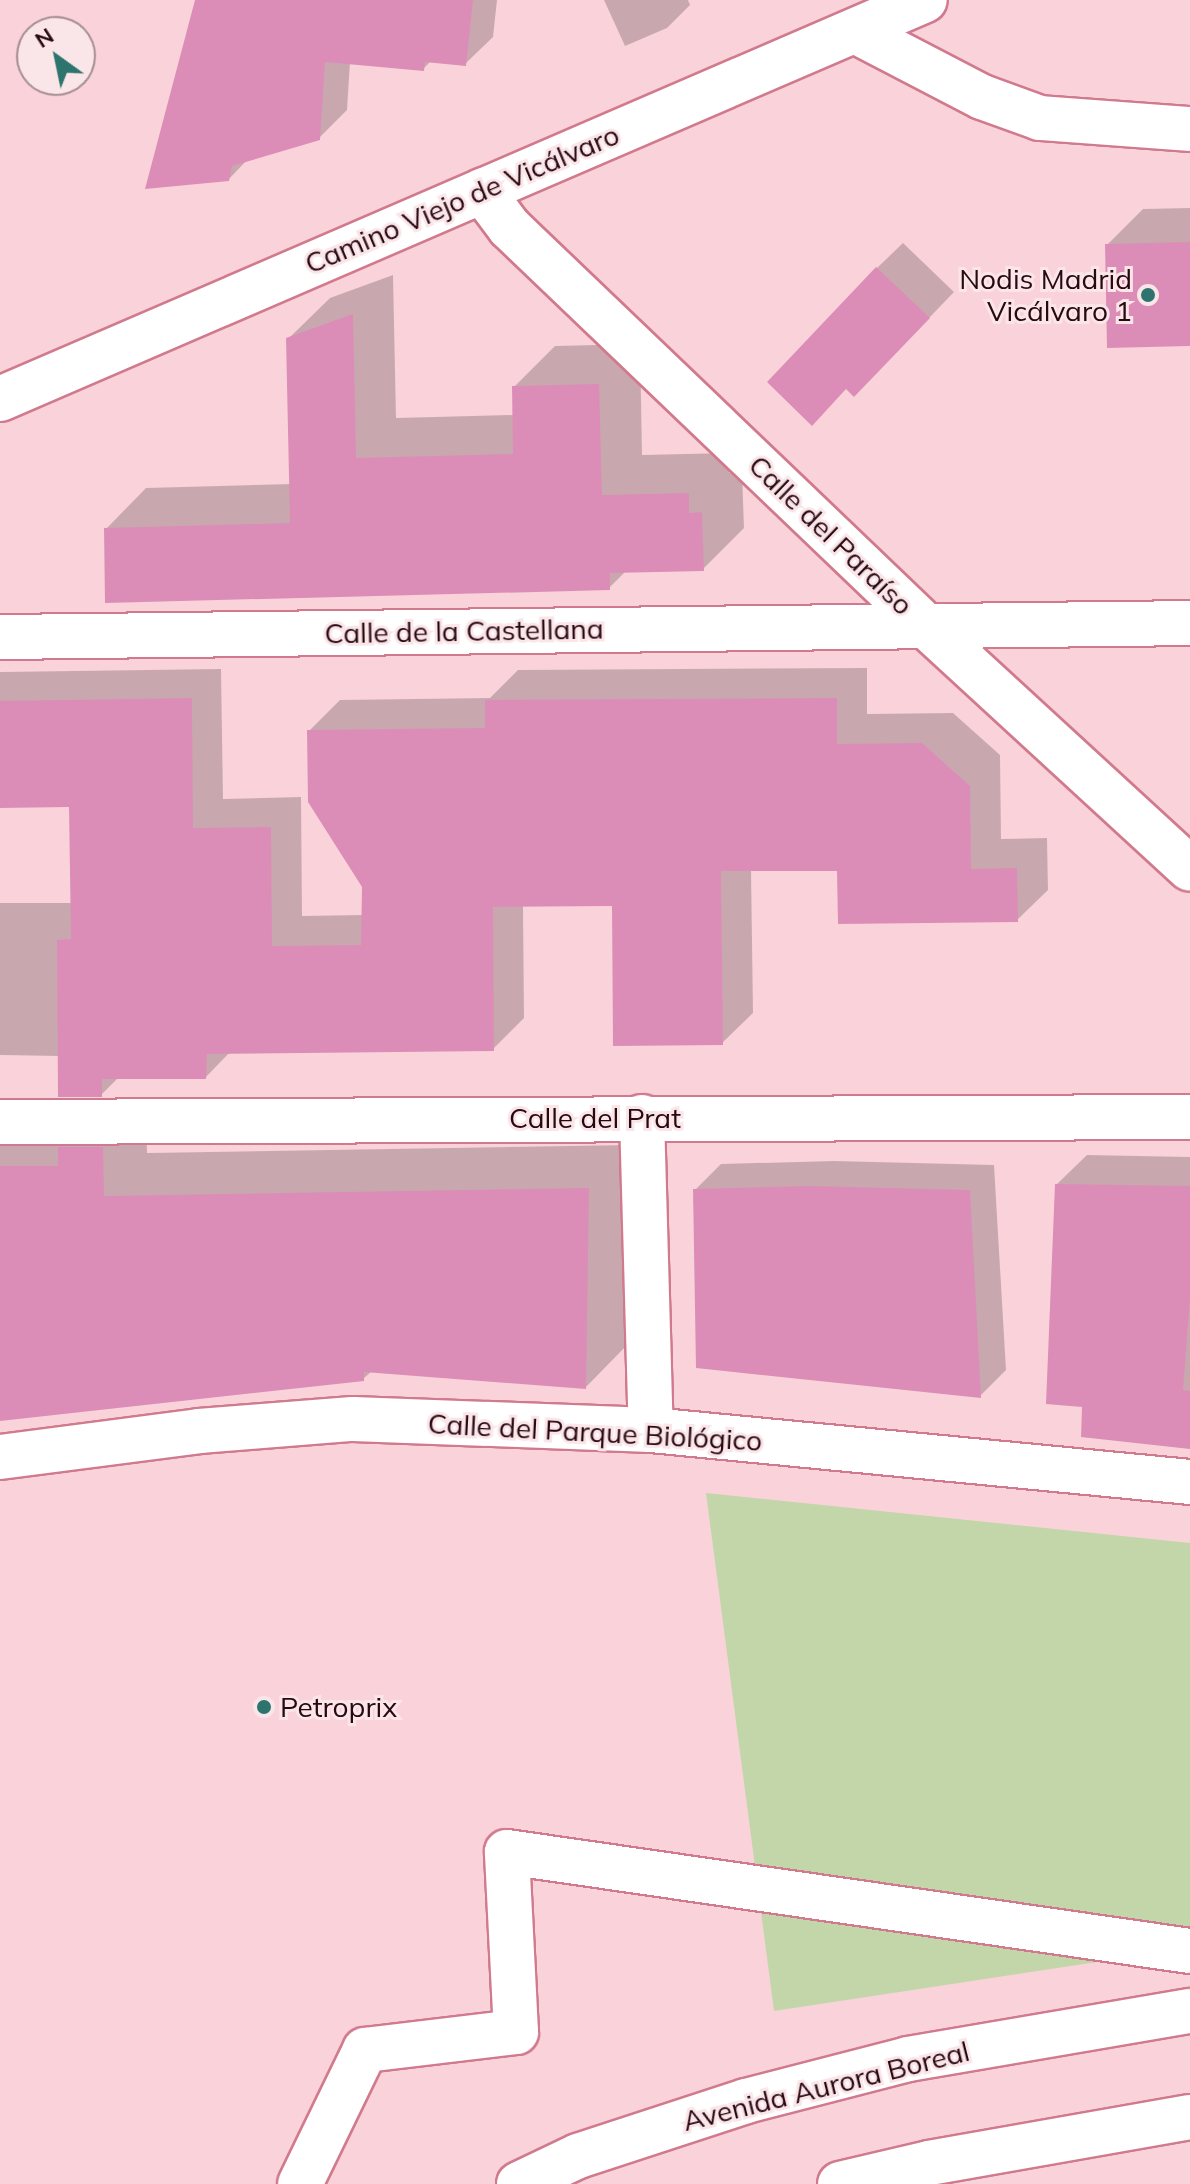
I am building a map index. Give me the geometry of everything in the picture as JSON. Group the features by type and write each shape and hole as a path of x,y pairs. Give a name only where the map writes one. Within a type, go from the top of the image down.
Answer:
{"street":[{"name":"Camino Viejo de Vicálvaro","path":"0,399 925,0"},
{"path":"855,31 982,97 1040,118 1190,129"},
{"name":"Calle del Paraíso","path":"482,191 509,227 927,627 1190,869"},
{"name":"Calle de la Castellana","path":"0,637 1190,623"},
{"path":"642,1117 651,1430"},
{"name":"Calle del Prat","path":"0,1122 1190,1117"},
{"name":"Calle del Parque Biológico","path":"0,1457 199,1431 353,1419 651,1430 1190,1482"},
{"path":"300,2184 365,2050 516,2032 507,1852 1190,1951"},
{"name":"Avenida Aurora Boreal","path":"519,2184 578,2156 732,2106 893,2063 1190,2011"},
{"path":"840,2184 929,2163 1190,2117"}],"green space":[{"path":"706,1493 1190,1543 1190,1948 774,2011"}],"building":[{"path":"195,0 473,0 466,66 425,62 424,71 325,62 320,140 232,166 229,181 145,189"},
{"name":"Nodis Madrid Vicálvaro 1","path":"1190,242 1190,346 1107,348 1105,244"},
{"path":"876,267 930,318 854,397 846,389 812,426 767,382"},
{"path":"353,314 356,458 513,454 512,386 599,384 602,495 689,493 689,513 702,512 704,571 610,573 610,590 105,603 104,528 290,523 286,338"},
{"path":"192,698 193,828 271,827 272,946 361,945 362,887 308,802 307,730 485,728 485,700 837,698 837,744 922,743 970,786 971,869 1017,868 1018,922 838,924 837,871 721,871 723,1045 613,1046 612,906 493,907 494,1051 207,1054 206,1079 102,1079 102,1097 58,1097 57,940 71,939 69,807 0,808 0,701"},
{"path":"58,1147 103,1147 104,1196 589,1188 586,1389 364,1372 364,1381 0,1421 0,1166 58,1166"},
{"path":"1055,1184 1190,1186 1190,1297 1183,1390 1190,1391 1190,1449 1081,1437 1082,1407 1046,1404"},
{"path":"808,1186 970,1190 981,1398 696,1368 693,1189"}],"place":[{"name":"Nodis Madrid Vicálvaro 1","path":"1148,295"},
{"name":"Petroprix","path":"264,1707"}]}
